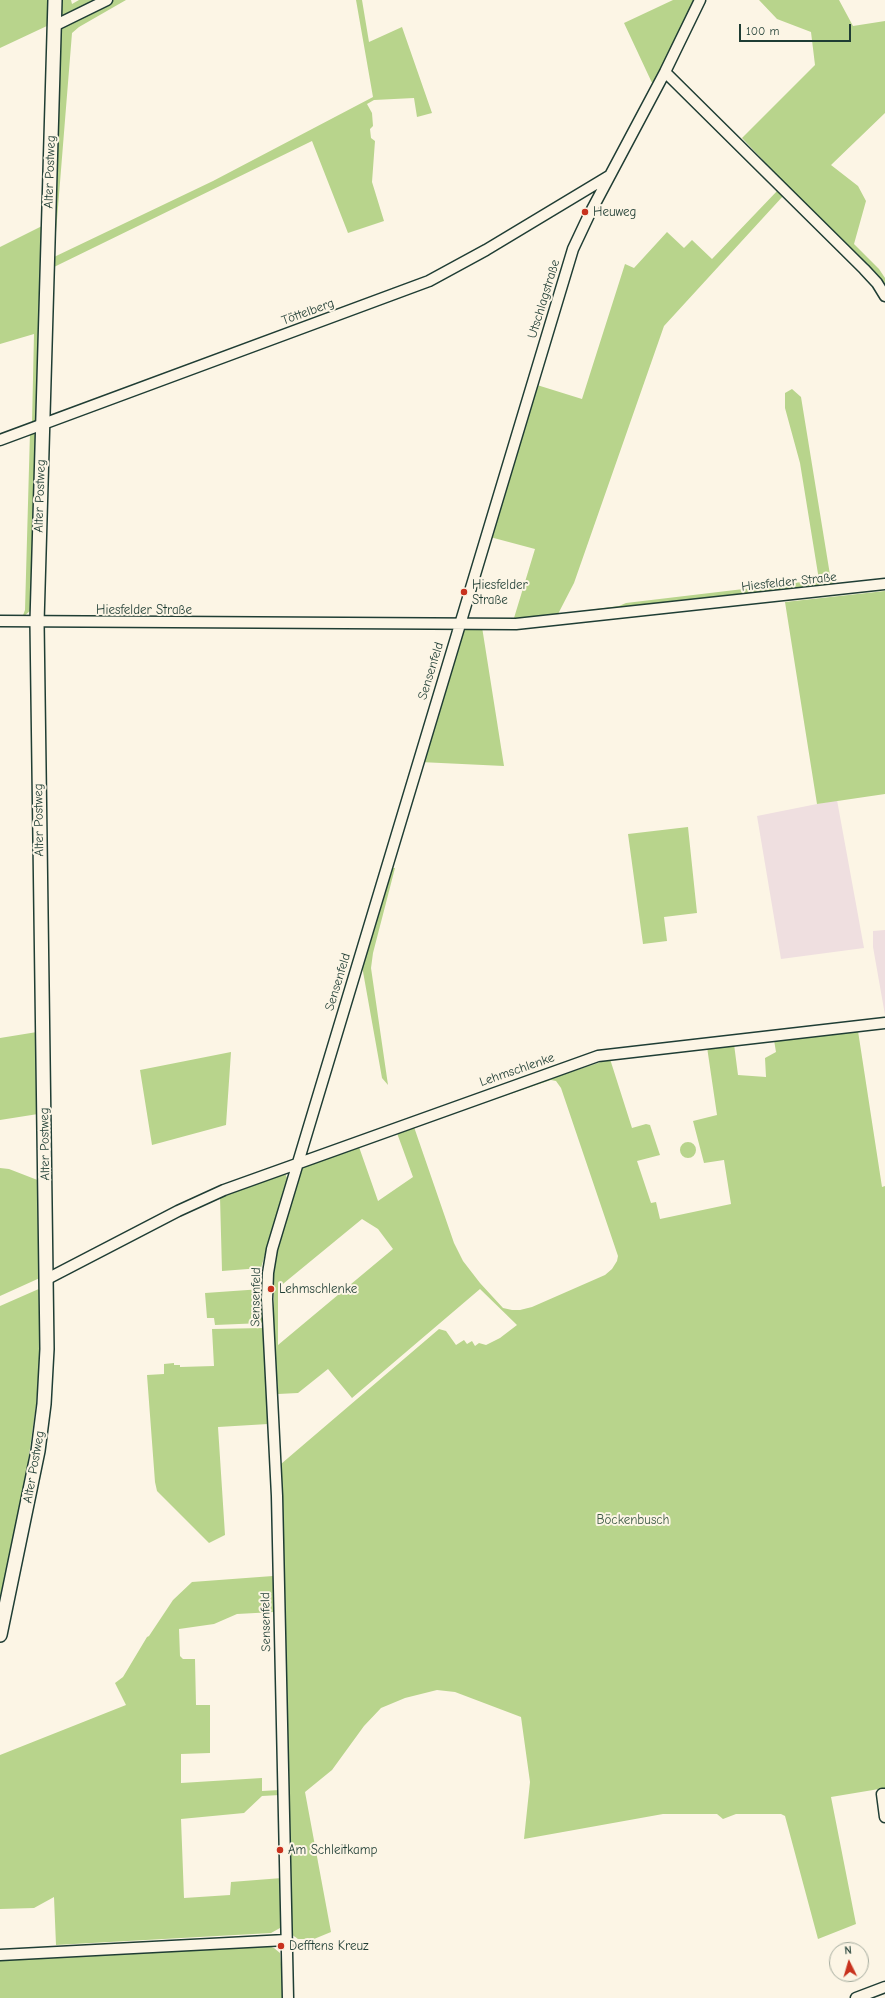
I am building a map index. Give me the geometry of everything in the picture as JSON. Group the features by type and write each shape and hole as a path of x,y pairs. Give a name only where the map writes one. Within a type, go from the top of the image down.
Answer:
{"main road":[{"name":"Alter Postweg","path":"0,1635 31,1488 42,1422 47,1349 37,622 55,0"}],"street":[{"path":"54,26 107,0"},
{"name":"Utschlagstraße","path":"458,624 573,249 609,176 665,72 700,0"},
{"path":"665,72 864,269 877,283 885,296"},
{"name":"Töttelberg","path":"0,440 429,281 486,250 609,176"},
{"name":"Hiesfelder Straße","path":"0,622 524,624 885,584"},
{"name":"Sensenfeld","path":"288,1998 277,1502 267,1290 272,1249 458,624"},
{"name":"Lehmschlenke","path":"47,1278 178,1211 218,1193 598,1056 885,1023"},
{"path":"883,1794 885,1817"},
{"path":"0,1954 286,1940"},
{"path":"856,1998 885,1987"}],"shaded area":[{"path":"837,800 864,948 781,959 757,816"},
{"path":"885,930 885,1015 873,947 873,931"}],"green space":[{"path":"0,0 49,0 49,25 0,48"},
{"path":"59,0 71,0 72,4 79,0 103,0 58,19"},
{"path":"114,0 126,0 79,27 72,33 54,257 54,200 59,30 61,26 66,23"},
{"path":"356,0 362,0 369,42 402,27 432,113 417,117 414,98 374,100 367,104 372,113 373,126 370,129 371,138 375,141 372,182 384,221 348,233 312,141 54,267 54,257 213,181 373,97"},
{"path":"673,0 696,0 653,85 624,23"},
{"path":"759,0 839,0 853,26 885,21 885,113 831,165 858,186 866,201 854,244 879,269 885,278 885,289 742,138 815,65 811,32 777,19"},
{"path":"778,190 784,195 664,326 574,583 558,614 619,606 626,603 819,580 800,463 785,408 785,393 792,389 801,397 831,581 838,586 558,615 514,618 535,549 490,537 537,385 582,399 625,264 634,268 667,232 684,248 692,240 712,259"},
{"path":"42,226 37,421 32,423 34,334 0,344 0,247"},
{"path":"30,432 37,434 31,610 22,618 25,610"},
{"path":"885,591 885,794 817,804 785,602"},
{"path":"458,627 482,627 504,766 420,762"},
{"path":"688,827 697,913 664,917 667,941 643,944 628,834"},
{"path":"390,868 395,868 373,953 371,968 388,1085 382,1078 362,966"},
{"name":"Böckenbusch","path":"858,1031 882,1187 885,1186 885,1788 831,1797 856,1924 818,1939 785,1816 781,1814 736,1814 723,1819 717,1814 663,1814 524,1839 530,1782 521,1717 455,1692 437,1690 405,1698 381,1708 364,1726 332,1770 305,1792 331,1932 314,1939 298,1939 291,1934 281,1464 439,1329 446,1331 456,1345 464,1340 467,1344 472,1341 475,1346 479,1343 486,1345 500,1338 517,1325 480,1289 352,1398 328,1369 298,1393 278,1394 273,1322 273,1265 301,1167 385,1137 359,1147 378,1201 413,1177 397,1133 558,1072 559,1076 610,1059 632,1128 646,1124 650,1125 660,1155 637,1161 651,1203 656,1202 660,1219 731,1204 724,1160 704,1163 693,1121 717,1115 707,1047 734,1044 738,1075 766,1077 765,1058 776,1052 774,1040","holes":["551,1080 556,1081 561,1088 618,1256 612,1269 605,1275 532,1307 512,1310 503,1308 480,1283 463,1261 454,1243 414,1127","362,1219 378,1229 393,1249 278,1345 278,1288"]},
{"path":"37,1032 38,1114 0,1120 0,1038"},
{"path":"231,1052 226,1125 152,1145 140,1070"},
{"path":"688,1142 694,1144 696,1150 694,1156 688,1158 682,1156 680,1150 682,1144"},
{"path":"0,1168 9,1169 40,1181 42,1277 0,1296"},
{"path":"285,1173 287,1178 261,1268 222,1271 220,1197"},
{"path":"41,1288 41,1348 36,1405 26,1477 0,1606 0,1306"},
{"path":"262,1289 263,1323 215,1325 214,1318 207,1318 205,1293"},
{"path":"264,1328 268,1424 218,1427 225,1535 209,1543 157,1491 155,1482 147,1375 164,1374 164,1364 174,1363 174,1365 180,1365 180,1367 214,1366 212,1329"},
{"path":"273,1576 274,1612 237,1614 214,1624 179,1629 180,1656 183,1659 195,1659 196,1705 210,1705 210,1753 181,1754 181,1783 262,1778 262,1791 280,1790 280,1795 262,1796 244,1813 181,1819 184,1898 230,1895 231,1882 282,1878 282,1924 280,1928 271,1933 56,1945 54,1897 34,1908 0,1909 0,1755 126,1705 115,1683 123,1677 147,1637 173,1600 192,1582"},
{"path":"266,1945 274,1948 280,1953 284,1998 0,1998 0,1960 78,1954"}],"place":[{"name":"Heuweg","path":"585,212"},
{"name":"Hiesfelder Straße","path":"464,592"},
{"name":"Lehmschlenke","path":"271,1289"},
{"name":"Am Schleitkamp","path":"280,1850"},
{"name":"Defftens Kreuz","path":"281,1946"}]}
